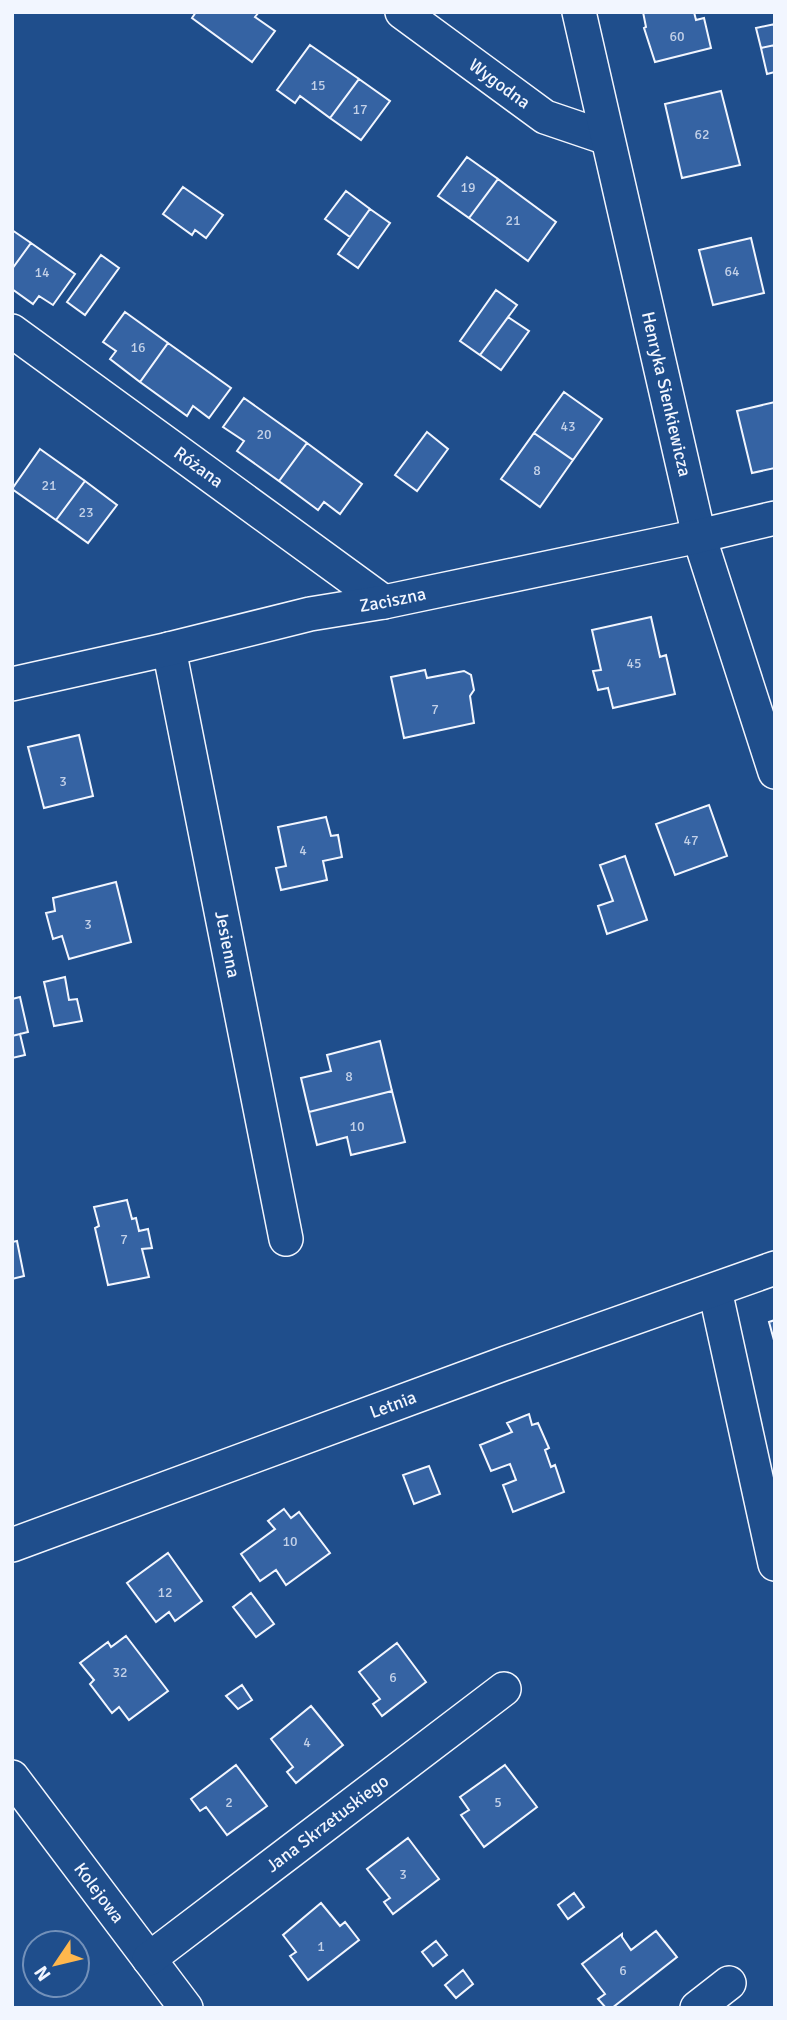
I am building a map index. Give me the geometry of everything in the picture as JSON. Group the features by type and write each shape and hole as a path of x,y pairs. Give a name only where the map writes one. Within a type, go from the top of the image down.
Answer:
{"street":[{"name":"Wygodna","path":"402,12 545,117 607,138"},
{"name":"Henryka Sienkiewicza","path":"579,12 699,536 775,772"},
{"name":"Różana","path":"12,331 384,602"},
{"name":"Zaciszna","path":"12,684 310,614 384,602 775,518"},
{"name":"Jesienna","path":"169,649 286,1239"},
{"name":"Letnia","path":"12,1545 506,1363 775,1268"},
{"path":"715,1290 775,1564"},
{"name":"Jana Skrzetuskiego","path":"149,1959 504,1689"},
{"name":"Kolejowa","path":"12,1777 186,2008"},
{"path":"697,2008 729,1983"}],"building":[{"path":"196,12 259,12 255,17 275,31 252,62 192,18"},
{"path":"643,12 694,12 696,20 704,18 711,48 655,62 644,28"},
{"path":"775,24 775,45 761,48 756,28"},
{"path":"310,45 359,79 330,118 300,96 295,103 277,90"},
{"path":"775,45 775,72 767,74 761,48"},
{"path":"359,79 390,101 361,140 330,118"},
{"path":"721,91 740,165 682,178 665,104"},
{"path":"467,157 498,179 469,218 438,196"},
{"path":"498,179 556,222 528,261 469,218"},
{"path":"183,187 223,215 206,238 195,230 192,235 163,214"},
{"path":"346,191 370,209 350,237 325,219"},
{"path":"370,209 390,223 358,268 338,254"},
{"path":"12,230 31,243 12,269"},
{"path":"751,238 764,293 713,305 699,250"},
{"path":"31,243 75,274 53,305 39,296 33,304 12,289 12,269"},
{"path":"101,255 119,268 85,315 67,302"},
{"path":"496,290 517,305 480,355 460,341"},
{"path":"125,312 168,343 140,382 110,359 116,351 103,342"},
{"path":"508,317 529,331 501,370 480,355"},
{"path":"168,343 231,388 209,418 193,406 187,416 140,382"},
{"path":"564,392 602,419 573,460 534,433"},
{"path":"244,398 307,443 279,481 237,451 244,441 223,427"},
{"path":"775,402 775,468 752,473 737,411"},
{"path":"427,432 448,449 417,491 395,475"},
{"path":"534,433 573,460 540,507 501,479"},
{"path":"307,443 362,484 340,514 324,502 318,510 279,481"},
{"path":"40,449 85,481 56,520 12,489"},
{"path":"85,481 117,505 88,543 56,520"},
{"path":"651,617 660,657 666,655 675,694 613,708 608,688 598,690 593,671 601,670 592,630"},
{"path":"425,670 427,678 464,671 471,675 474,690 470,696 474,723 404,738 391,677"},
{"path":"79,735 93,796 44,808 28,747"},
{"path":"709,805 727,856 675,875 656,824"},
{"path":"326,817 331,836 338,835 342,857 323,861 327,880 281,890 276,868 286,866 278,827"},
{"path":"625,856 647,920 607,934 598,906 613,901 600,865"},
{"path":"116,882 131,942 69,959 62,936 53,939 46,913 55,911 53,898"},
{"path":"65,977 69,1000 77,999 82,1021 54,1026 44,982"},
{"path":"20,997 28,1032 12,1036 12,999"},
{"path":"20,1034 25,1055 12,1058 12,1036"},
{"path":"380,1041 392,1091 309,1112 301,1078 331,1071 327,1055"},
{"path":"392,1091 405,1142 351,1155 347,1137 317,1145 309,1112"},
{"path":"127,1200 132,1219 136,1218 139,1231 148,1229 152,1248 142,1249 149,1277 108,1285 95,1228 99,1226 94,1207"},
{"path":"17,1241 24,1276 12,1279 12,1242"},
{"path":"775,1320 775,1344 769,1322"},
{"path":"529,1414 532,1425 538,1423 549,1448 545,1450 551,1467 555,1465 564,1492 513,1512 503,1485 516,1480 510,1464 491,1471 480,1445 512,1432 507,1423"},
{"path":"429,1466 440,1494 414,1504 403,1475"},
{"path":"284,1509 291,1518 299,1512 330,1553 286,1585 276,1570 260,1581 241,1554 275,1529 268,1521"},
{"path":"168,1553 202,1601 175,1621 169,1612 156,1622 127,1583"},
{"path":"251,1593 274,1624 256,1637 233,1607"},
{"path":"126,1636 168,1691 129,1720 119,1707 112,1713 90,1684 94,1680 80,1663 108,1642 111,1647"},
{"path":"397,1643 426,1682 382,1716 373,1704 380,1699 359,1672"},
{"path":"242,1685 252,1700 238,1709 226,1696"},
{"path":"311,1706 343,1745 296,1783 287,1772 293,1767 271,1739"},
{"path":"236,1765 267,1806 227,1835 206,1807 200,1811 191,1799"},
{"path":"505,1765 537,1807 484,1847 461,1815 469,1810 460,1797"},
{"path":"408,1838 439,1879 393,1914 384,1902 390,1898 367,1869"},
{"path":"574,1893 584,1907 568,1919 558,1905"},
{"path":"321,1903 340,1926 345,1922 359,1940 308,1980 290,1956 296,1952 283,1935"},
{"path":"656,1931 677,1957 612,2008 606,2008 598,1999 605,1994 582,1964 622,1934 631,1950"},
{"path":"436,1941 447,1955 433,1966 422,1952"},
{"path":"463,1970 473,1984 456,1998 445,1985"}]}
